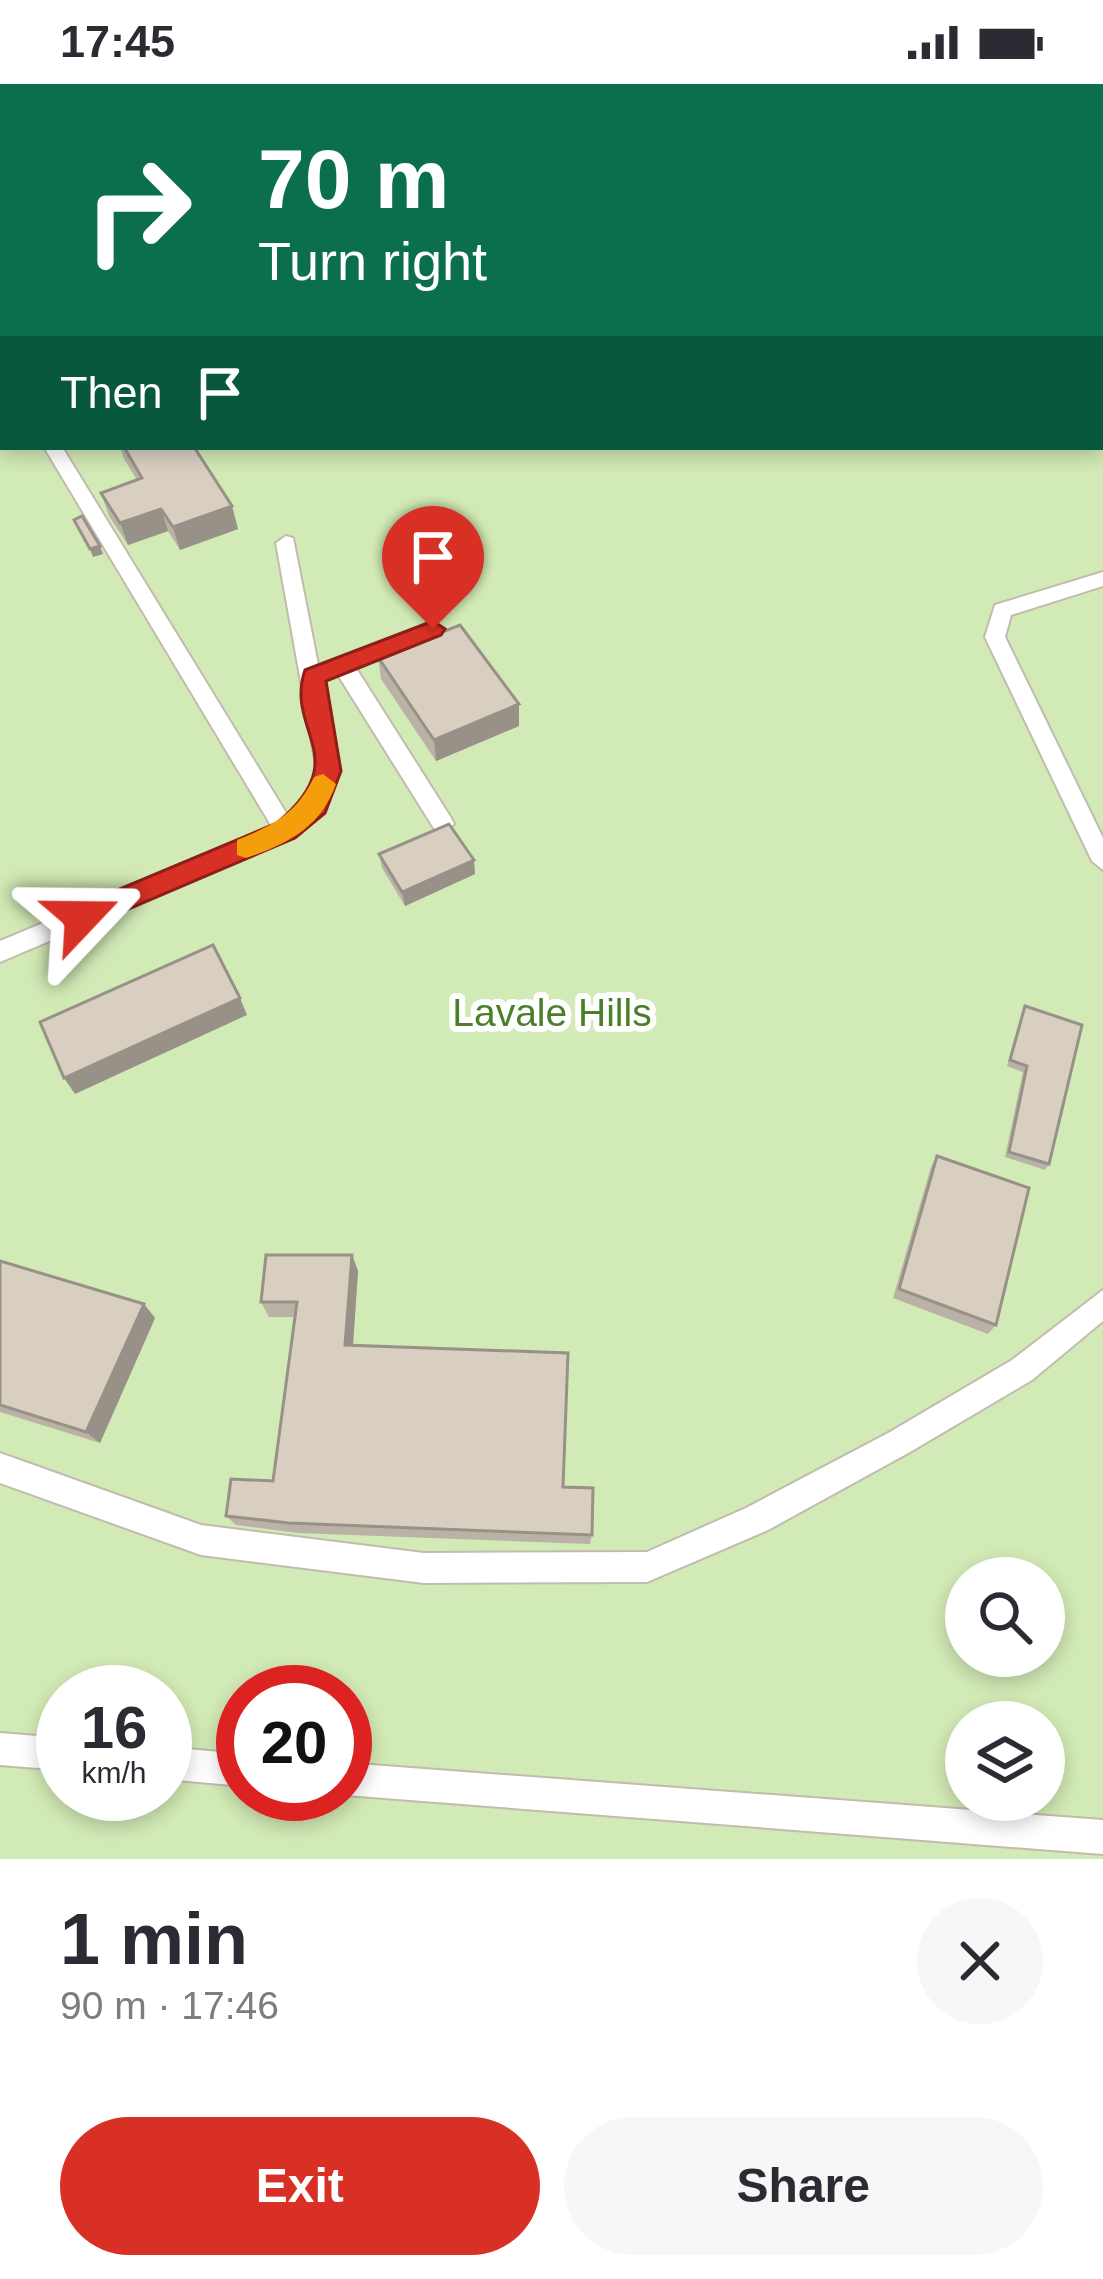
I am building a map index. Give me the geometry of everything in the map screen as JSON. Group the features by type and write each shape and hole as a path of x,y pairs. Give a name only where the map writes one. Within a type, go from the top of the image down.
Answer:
{"lane":[{"path":"55,450 286,831"},
{"path":"0,952 286,831 316,806 328,771 286,543"},
{"path":"1103,579 1003,610 995,637 1103,860"},
{"path":"313,676 433,629"},
{"path":"343,665 442,824"},
{"path":"0,1468 200,1540 424,1568 647,1567 757,1519 900,1442 1022,1370 1103,1303"},
{"path":"0,1749 36,1752"},
{"path":"372,1781 1103,1838"}],"green space":[{"name":"Lavale Hills","path":"0,450 1103,450 1103,1859 0,1859"}],"building":[{"path":"126,450 196,450 232,506 173,527 161,509 120,523 101,493 142,478"},
{"path":"82,516 100,546 90,549 74,520"},
{"path":"460,625 519,704 434,740 378,657"},
{"path":"449,824 474,860 402,892 379,854"},
{"path":"213,945 240,998 64,1078 40,1022"},
{"path":"1025,1006 1082,1025 1049,1164 1009,1152 1027,1066 1010,1060"},
{"path":"937,1156 1029,1188 996,1325 899,1289"},
{"path":"266,1255 352,1255 345,1345 568,1353 563,1487 593,1488 592,1535 289,1523 226,1516 231,1479 273,1481 297,1302 261,1302"},
{"path":"0,1261 144,1304 86,1432 0,1405"}],"slow traffic":[{"path":"246,847 286,831 316,806 323,784"}],"route":[{"path":"82,917 286,831 316,806 328,771 313,676 433,629"}]}
